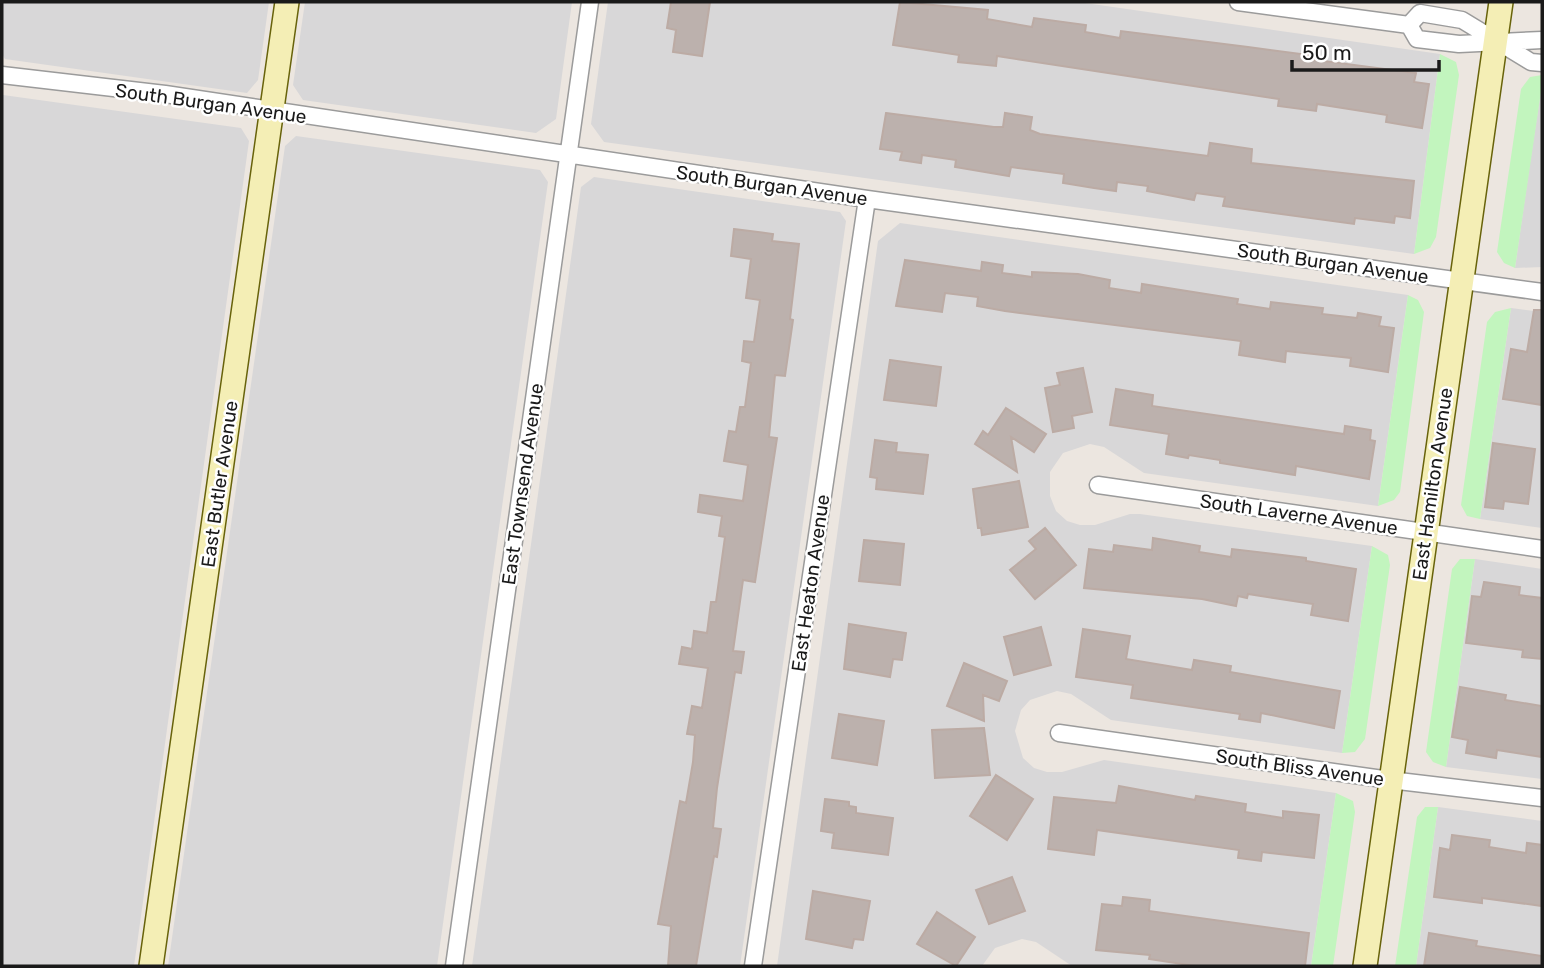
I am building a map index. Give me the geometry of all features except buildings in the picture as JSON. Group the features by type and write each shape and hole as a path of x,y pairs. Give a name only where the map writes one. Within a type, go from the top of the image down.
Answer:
{"street":[{"name":"East Butler Avenue","path":"151,966 287,2"},
{"name":"East Townsend Avenue","path":"454,966 590,2"},
{"path":"1238,2 1409,25"},
{"name":"East Hamilton Avenue","path":"1365,966 1501,2"},
{"path":"1409,25 1420,13 1462,20 1531,62 1542,63"},
{"path":"1409,25 1417,39 1459,44 1542,40"},
{"name":"South Burgan Avenue","path":"2,75 165,94 271,112 867,199 1542,292"},
{"name":"East Heaton Avenue","path":"753,966 867,199"},
{"name":"South Laverne Avenue","path":"1098,485 1542,549"},
{"name":"South Bliss Avenue","path":"1059,733 1390,780 1542,798"}],"shaded area":[{"path":"2,2 269,2 258,80 247,93 5,59 2,54"},
{"path":"305,2 572,2 556,119 536,133 303,100 293,85"},
{"path":"608,2 1078,2 1440,54 1414,254 604,142 591,124"},
{"path":"1542,84 1542,267 1515,268 1530,163"},
{"path":"3,95 241,128 249,141 134,966 2,966"},
{"path":"296,136 540,170 548,182 437,966 168,966 285,146"},
{"path":"594,177 840,212 846,221 740,966 472,966 581,187"},
{"path":"900,223 1408,295 1378,506 1144,473 1104,447 1090,444 1063,453 1050,472 1050,496 1056,511 1067,521 1080,525 1095,525 1130,514 1140,514 1372,546 1342,753 1111,720 1071,694 1057,691 1030,700 1021,710 1015,731 1023,758 1034,768 1047,772 1062,772 1104,760 1336,793 1311,966 1072,966 1036,942 1022,939 995,948 982,966 777,966 878,241"},
{"path":"1511,308 1542,312 1542,528 1480,519"},
{"path":"1475,559 1542,569 1542,779 1446,767"},
{"path":"1438,807 1542,821 1542,966 1416,966"}],"green space":[{"path":"1440,54 1456,62 1459,75 1436,237 1430,248 1414,254"},
{"path":"1542,75 1515,268 1504,263 1497,252 1521,89 1530,77"},
{"path":"1408,295 1418,300 1424,312 1400,492 1394,500 1378,506"},
{"path":"1511,308 1480,519 1467,516 1461,505 1487,322 1495,312"},
{"path":"1372,546 1388,555 1390,565 1365,739 1355,752 1342,753"},
{"path":"1460,559 1475,559 1446,767 1433,762 1426,752 1452,569"},
{"path":"1336,793 1353,801 1355,812 1333,966 1311,966"},
{"path":"1425,807 1438,807 1416,966 1395,966 1417,817"}]}
